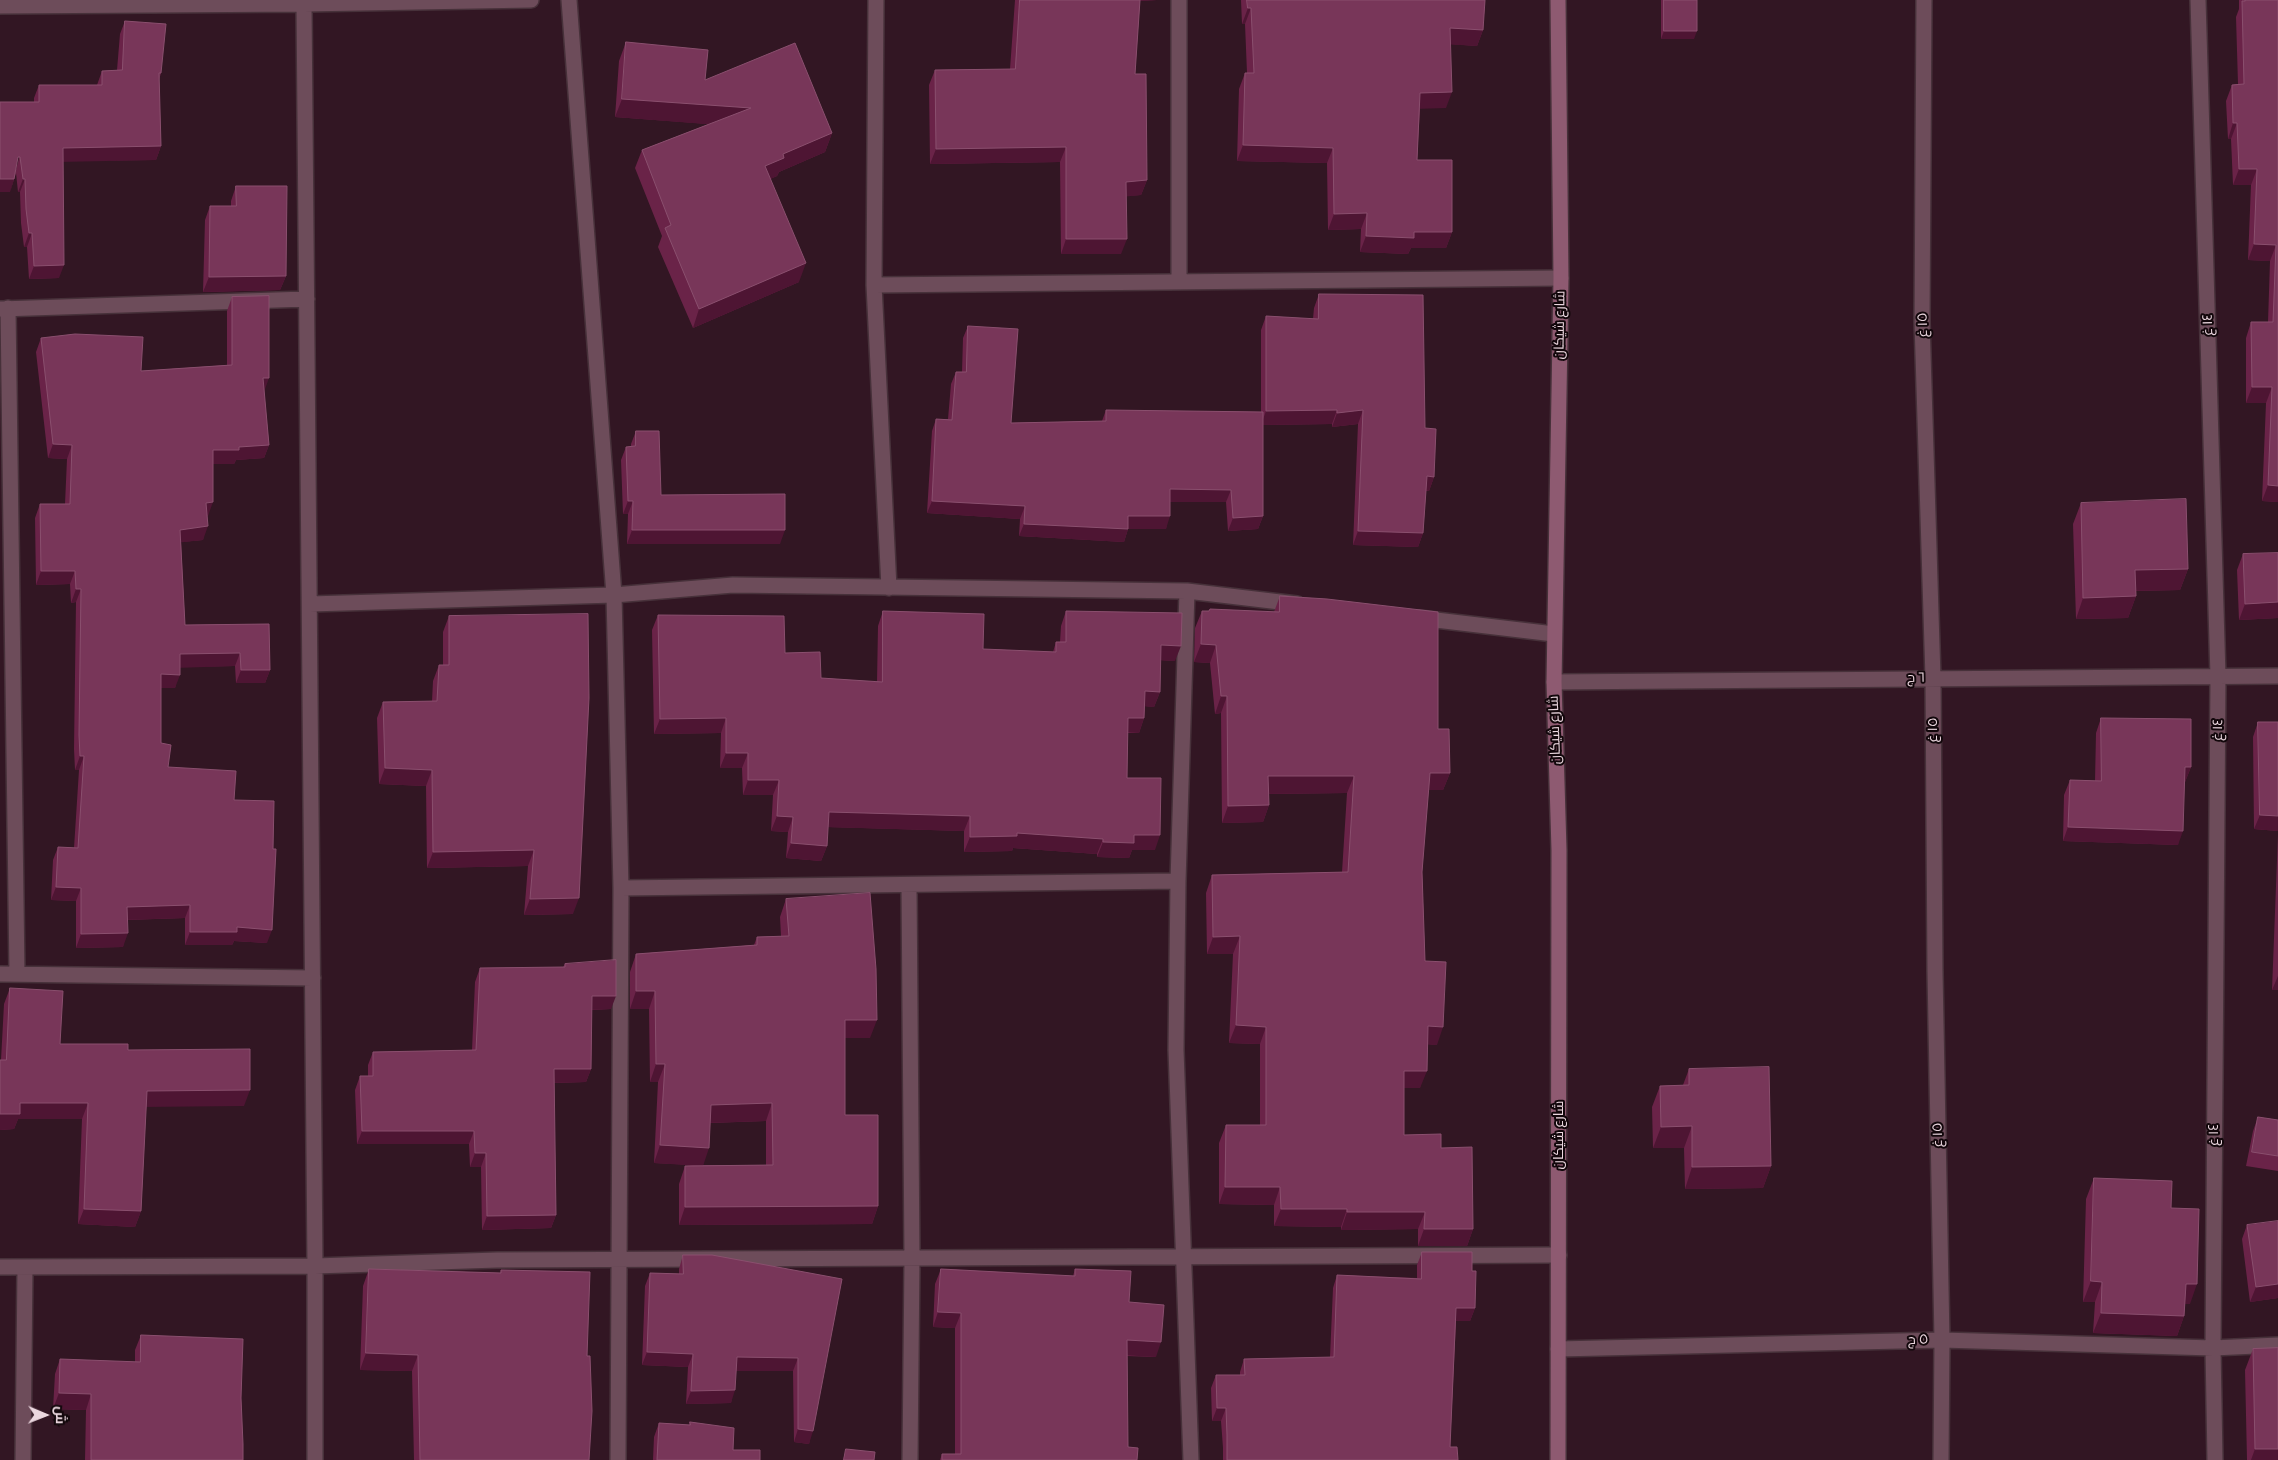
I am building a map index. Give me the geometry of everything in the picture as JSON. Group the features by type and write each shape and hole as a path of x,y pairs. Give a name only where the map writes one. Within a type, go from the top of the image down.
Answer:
{"street":[{"path":"1,0 0,6 531,0"},
{"path":"569,0 614,596 621,888 618,1460"},
{"path":"876,0 874,285 889,588"},
{"path":"1179,0 1180,282"},
{"name":"شارع شيكان","path":"1558,0 1560,278 1554,634 1559,850 1558,1460"},
{"name":"١٥ غ","path":"1924,0 1922,322 1933,678 1934,972 1942,1340 1941,1460"},
{"name":"١٤ غ","path":"2198,0 2218,676 2213,1348 2215,1460"},
{"path":"304,4 313,978 315,1460"},
{"path":"874,285 1560,278"},
{"path":"17,974 4,308 307,300"},
{"path":"310,604 614,596 733,585 1187,591 1316,606"},
{"path":"1187,591 1178,881 1176,1050 1191,1460"},
{"path":"1406,617 1554,634"},
{"name":"٦ ج","path":"1554,682 2278,676"},
{"path":"621,888 909,886 1178,881"},
{"path":"909,886 912,1259 910,1460"},
{"path":"0,974 313,978"},
{"path":"0,1267 315,1266 496,1260 912,1259 1185,1255 1559,1255"},
{"path":"23,1460 26,1267"},
{"name":"٥ ج","path":"1558,1349 1942,1340 2213,1348 2278,1345"}],"building":[{"path":"1020,0 1140,0 1135,74 1146,74 1147,180 1126,182 1127,239 1066,239 1066,147 936,149 935,70 1015,69"},
{"path":"1247,0 1485,0 1483,30 1450,28 1452,92 1420,93 1417,160 1452,160 1452,232 1414,232 1414,238 1366,236 1367,213 1334,214 1333,148 1243,145 1245,73 1254,73 1251,8 1248,8"},
{"path":"1664,0 1697,0 1697,31 1664,31"},
{"path":"2278,0 2278,486 2268,485 2272,387 2252,387 2251,322 2273,322 2276,245 2254,244 2257,169 2239,169 2237,123 2233,123 2232,85 2244,84 2242,1"},
{"path":"125,21 166,24 161,73 159,73 161,146 63,148 64,265 34,266 32,233 29,233 25,179 23,179 20,157 18,157 14,179 0,179 0,102 39,102 39,85 102,85 102,71 122,70"},
{"path":"626,42 708,50 705,80 795,43 832,133 783,154 784,158 765,166 806,263 699,309 665,228 671,225 642,150 751,108 622,99"},
{"path":"236,186 287,186 286,276 209,277 210,206 236,206"},
{"path":"1319,294 1423,295 1425,428 1436,429 1434,477 1427,476 1423,533 1358,531 1363,410 1337,413 1337,410 1266,411 1266,316 1318,319"},
{"path":"269,296 269,378 263,378 269,445 239,447 239,450 213,450 213,502 206,503 208,526 180,530 185,625 269,624 270,670 241,670 240,653 180,654 180,675 161,674 161,743 171,745 168,767 236,771 234,800 274,801 273,849 276,849 272,930 237,927 237,932 190,932 190,905 127,907 128,933 81,934 81,888 56,887 58,847 78,848 84,756 80,756 79,735 81,589 76,589 75,571 41,571 40,504 70,504 72,445 53,444 41,338 75,334 143,337 141,371 232,365 232,297"},
{"path":"968,326 1018,329 1011,423 1106,421 1106,410 1263,412 1263,516 1233,518 1231,490 1170,489 1170,516 1128,516 1128,529 1024,524 1025,506 932,501 936,419 952,420 956,372 966,372"},
{"path":"636,431 659,431 661,495 785,494 785,530 632,530 633,501 628,501 626,447 635,446"},
{"path":"2186,499 2188,569 2135,570 2136,596 2083,598 2081,503"},
{"path":"2278,553 2278,602 2245,604 2243,554"},
{"path":"1280,596 1327,599 1438,612 1438,729 1449,729 1450,773 1430,773 1422,872 1425,961 1446,962 1443,1027 1428,1026 1427,1071 1404,1071 1404,1135 1441,1134 1441,1148 1472,1147 1473,1229 1424,1229 1425,1212 1347,1212 1347,1209 1281,1209 1280,1187 1225,1187 1226,1125 1266,1125 1266,1027 1236,1025 1240,936 1213,937 1212,875 1348,872 1354,776 1268,776 1269,805 1228,806 1227,696 1221,696 1216,645 1201,644 1202,611 1209,611 1210,609 1279,612"},
{"path":"883,611 984,614 983,649 1056,652 1056,642 1066,642 1066,611 1182,613 1181,646 1161,645 1160,692 1145,691 1144,718 1128,718 1127,778 1161,778 1160,835 1134,835 1134,843 1103,842 1103,839 1017,833 1017,836 970,837 970,816 829,812 827,846 791,843 793,817 777,816 779,780 748,780 748,753 726,753 726,718 660,719 658,615 784,616 785,653 820,652 821,678 882,682"},
{"path":"588,614 589,698 579,898 530,899 534,850 433,852 432,770 385,768 383,702 437,701 439,665 449,665 449,616"},
{"path":"2101,718 2191,719 2191,767 2185,767 2183,831 2068,827 2070,780 2101,781"},
{"path":"2258,722 2278,722 2278,816 2260,815"},
{"path":"870,893 876,969 877,1020 845,1020 845,1115 878,1115 878,1206 685,1207 685,1166 773,1165 772,1103 711,1105 709,1148 660,1145 665,1064 656,1064 655,991 636,991 636,954 757,945 757,937 789,936 786,899"},
{"path":"616,960 616,996 592,996 591,1069 554,1069 556,1215 487,1216 486,1153 475,1153 474,1131 362,1131 360,1076 373,1076 373,1052 476,1050 480,968 565,967 565,964"},
{"path":"10,988 63,991 60,1044 128,1044 128,1050 250,1049 250,1090 147,1091 141,1211 84,1209 88,1103 20,1103 20,1114 0,1114 0,1060 6,1060"},
{"path":"1769,1067 1771,1166 1692,1167 1692,1126 1661,1127 1660,1086 1689,1085 1689,1069"},
{"path":"2258,1117 2278,1120 2278,1156 2252,1152"},
{"path":"2094,1178 2172,1181 2171,1208 2199,1209 2197,1284 2186,1284 2184,1316 2101,1313 2102,1282 2091,1281"},
{"path":"2278,1221 2278,1284 2256,1287 2247,1225"},
{"path":"1422,1252 1472,1252 1472,1271 1476,1271 1475,1308 1456,1308 1450,1447 1457,1447 1458,1460 1227,1460 1226,1408 1217,1408 1216,1375 1245,1375 1244,1359 1334,1357 1337,1275 1421,1279"},
{"path":"683,1255 712,1255 842,1279 813,1431 798,1429 798,1358 737,1357 735,1390 691,1391 693,1354 647,1352 650,1273 683,1274"},
{"path":"369,1269 501,1273 501,1270 590,1272 587,1356 590,1356 592,1411 589,1460 420,1460 418,1355 366,1353"},
{"path":"941,1269 1075,1276 1075,1269 1131,1271 1129,1302 1164,1305 1161,1342 1127,1340 1128,1447 1138,1448 1137,1460 942,1460 942,1454 961,1454 961,1313 938,1312"},
{"path":"141,1335 243,1339 241,1398 243,1460 91,1460 91,1394 59,1393 60,1359 140,1362"},
{"path":"2278,1348 2278,1449 2255,1449 2253,1349"},
{"path":"690,1422 734,1428 733,1450 760,1450 760,1460 657,1460 659,1423 690,1425"},
{"path":"846,1449 875,1452 874,1460 844,1460"}]}
